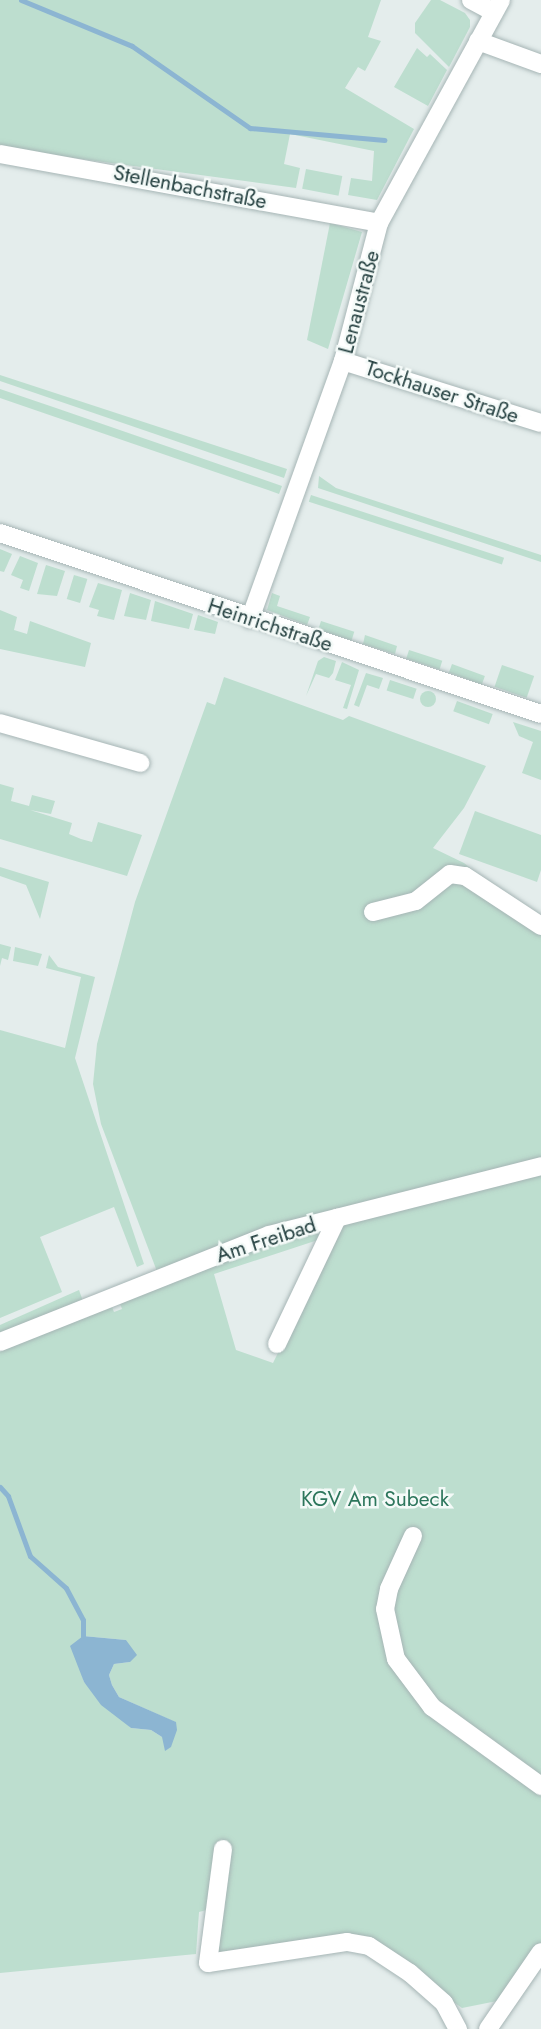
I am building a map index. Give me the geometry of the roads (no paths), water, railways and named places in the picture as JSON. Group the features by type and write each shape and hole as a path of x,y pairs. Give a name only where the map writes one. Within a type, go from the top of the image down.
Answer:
{"street":[{"path":"471,0 498,6"},
{"name":"Lenaustraße","path":"250,619 343,361 379,223 498,6"},
{"path":"478,41 541,64"},
{"name":"Stellenbachstraße","path":"0,154 379,223"},
{"name":"Tockhauser Straße","path":"343,361 541,423"},
{"name":"Heinrichstraße","path":"0,533 250,619 541,714"},
{"path":"0,723 140,763"},
{"path":"373,912 416,901 450,874 465,876 541,926"},
{"name":"Am Freibad","path":"0,1342 269,1235 541,1166"},
{"path":"277,1344 338,1218"},
{"path":"413,1536 389,1589 385,1609 396,1659 432,1707 541,1786"},
{"path":"223,1849 208,1962 347,1942 369,1946 410,1973 444,2003 458,2029"},
{"path":"488,2029 541,1952"}],"water":[{"path":"83,1636 126,1640 137,1655 130,1662 114,1664 109,1675 112,1685 119,1697 176,1722 177,1730 171,1747 165,1751 162,1737 151,1730 131,1728 101,1705 84,1682 70,1646"}],"waterway":[{"path":"21,0 132,46 250,128 384,140"},
{"path":"0,1487 8,1496 30,1556 66,1588 83,1620 83,1636"}],"park label":[{"name":"KGV Am Subeck","path":"375,1499"}]}
